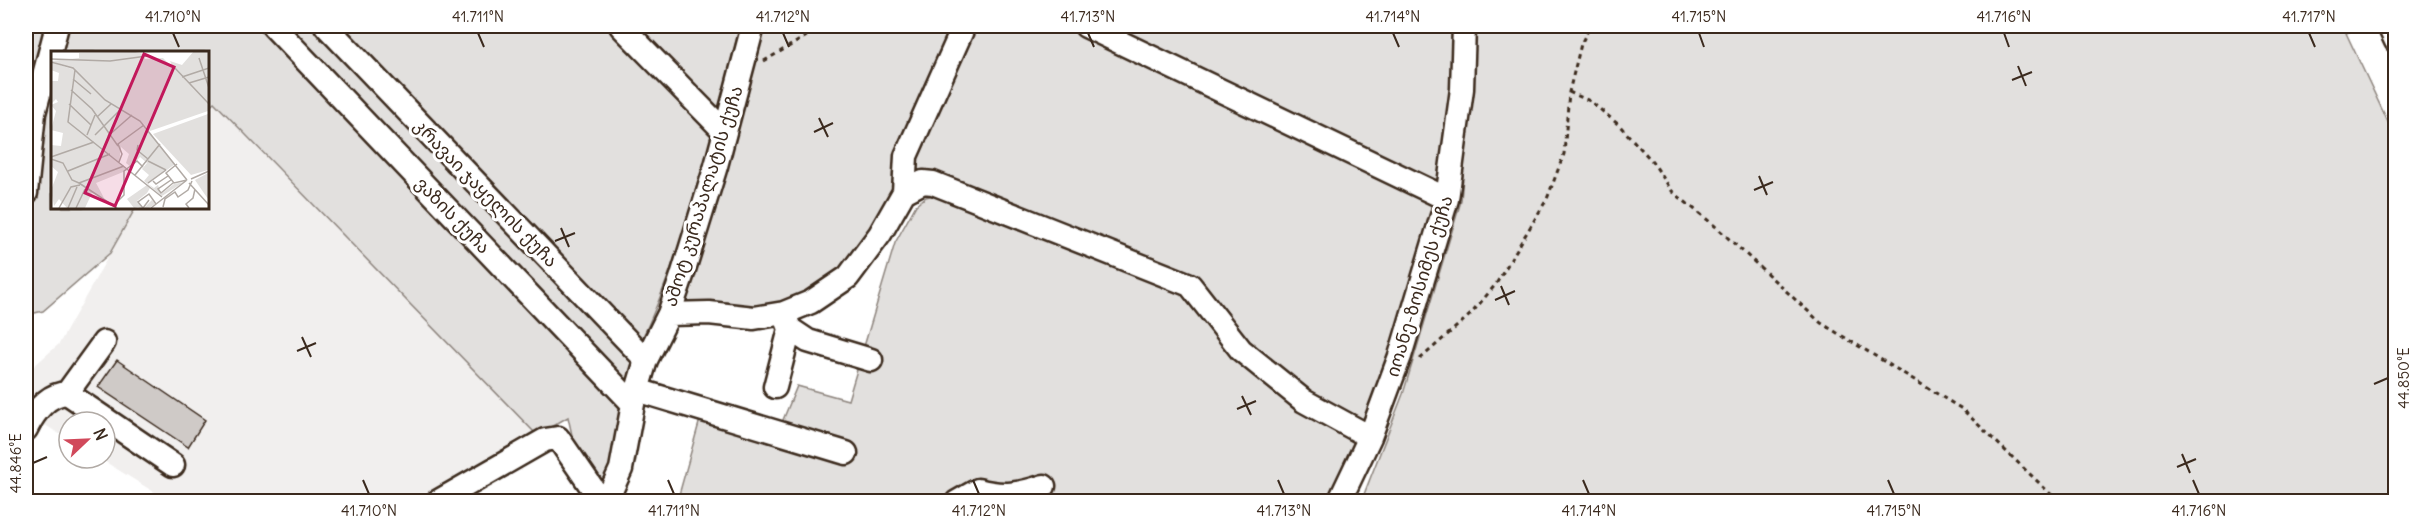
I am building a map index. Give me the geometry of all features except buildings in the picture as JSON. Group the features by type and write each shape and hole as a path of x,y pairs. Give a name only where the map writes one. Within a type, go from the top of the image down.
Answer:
{"street":[{"path":"26,194 30,113 57,26"},
{"name":"ვაზის ქუჩა","path":"273,26 635,397"},
{"name":"კრავაი ჯაყელის ქუჩა","path":"326,26 646,360"},
{"path":"621,26 725,132"},
{"name":"აშოტ კურაპალატის ქუჩა","path":"604,501 621,469 635,397 646,360 669,314 725,132 753,26"},
{"path":"775,387 787,321 810,302 849,277 880,234 904,192 906,156 964,26"},
{"path":"1086,26 1447,199"},
{"name":"იოანე-ზოსიმეს ქუჩა","path":"1340,501 1370,436 1400,356 1447,199 1462,89 1464,26"},
{"path":"2389,26 2396,41"},
{"path":"904,192 923,182 933,183 1190,285 1241,350 1304,401 1370,436"},
{"path":"669,314 709,313 787,321 808,341 871,360"},
{"path":"26,429 32,416 51,398 67,393 104,342"},
{"path":"67,393 173,465"},
{"path":"635,397 846,453"},
{"path":"437,501 545,440 558,438 604,501"},
{"path":"957,501 978,490 999,496 1020,494 1044,486"}],"path":[{"path":"739,75 824,26"},
{"path":"1418,362 1471,314 1496,284 1547,199 1564,154 1569,92 1581,44 1590,26"},
{"path":"1569,92 1590,101 1619,124 1652,161 1672,191 1715,226 1821,323 1962,409 2059,501"}],"shaded area":[{"path":"26,26 49,26 26,107"},
{"path":"63,26 266,26 630,414 603,490 577,458 568,417 537,435 214,102 208,107 208,51 61,51"},
{"path":"273,26 326,26 646,360 633,404"},
{"path":"330,26 617,26 715,126 672,266 638,347"},
{"path":"627,26 740,26 717,116"},
{"path":"753,26 1464,26 1447,199 1370,437 1304,401 1190,285 923,182 848,277 784,313 669,314"},
{"path":"1475,26 2364,26 2346,33 2395,137 2396,492 2391,501 1361,502 1403,394 1461,201"},
{"path":"51,90 51,208 135,208 110,253 43,311 26,315 27,228 33,171"},
{"path":"214,102 537,435 416,501 164,501 154,492 117,469 117,410 57,410 57,432 26,413 26,373 59,344 135,208 208,208 208,107"},
{"path":"941,193 1180,289 1351,437 1357,450 1333,501 677,502 701,416 776,437 797,386 848,400 895,243 916,205 926,197"}]}
